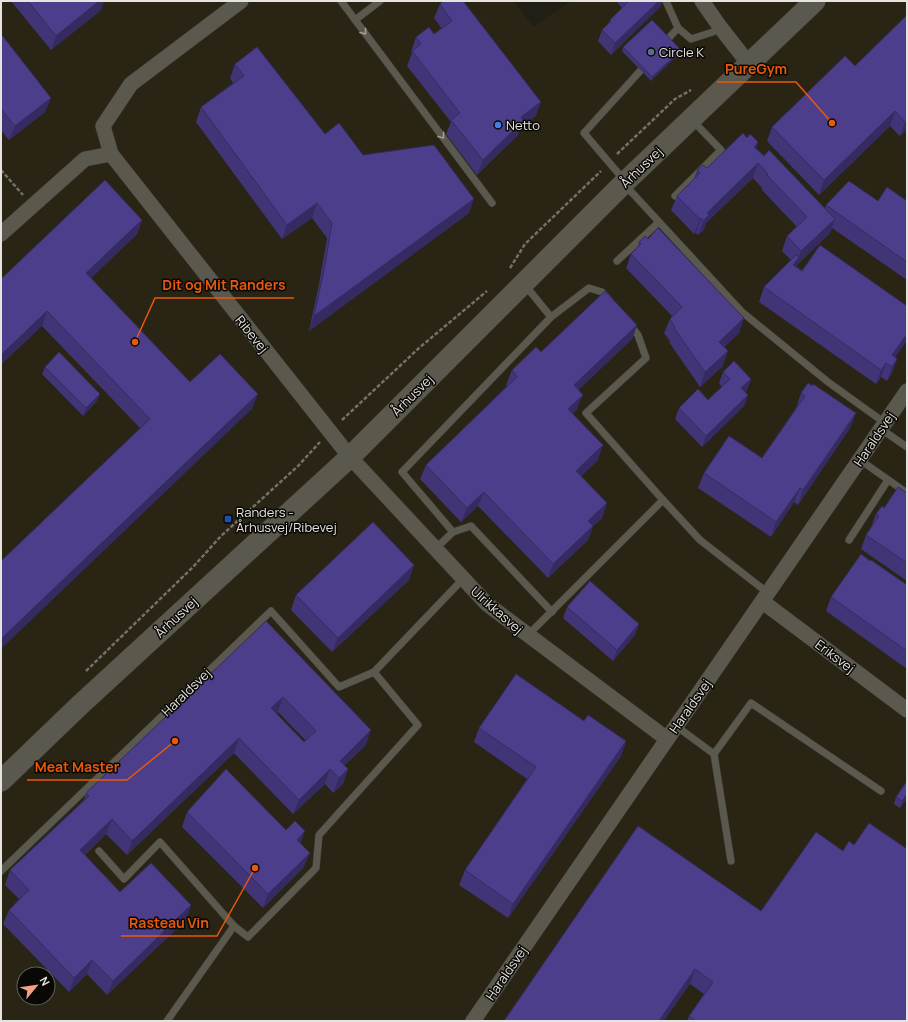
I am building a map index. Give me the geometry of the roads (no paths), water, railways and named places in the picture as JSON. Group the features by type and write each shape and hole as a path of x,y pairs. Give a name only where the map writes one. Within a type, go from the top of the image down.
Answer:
{"main road":[{"name":"Århusvej","path":"1,781 80,705 350,458 515,279 625,182 815,1"}],"street":[{"name":"Ribevej","path":"241,1 131,84 103,126 111,154 350,458"},
{"path":"702,1 720,27 750,64"},
{"path":"1,234 85,159 111,154"},
{"name":"Haraldsvej","path":"473,1021 766,598 907,391"},
{"name":"Ulrikkasvej","path":"350,458 486,604 667,739"},
{"name":"Eriksvej","path":"766,598 907,710"}],"lane":[{"path":"341,1 492,203"},
{"path":"355,20 380,1"},
{"path":"666,1 678,28 690,39 713,32 720,27"},
{"path":"667,40 678,28"},
{"path":"640,70 584,133 659,222 742,312 907,447"},
{"path":"675,196 722,150 691,119"},
{"path":"617,261 659,222"},
{"path":"515,279 551,317"},
{"path":"453,532 402,472 551,317 589,288 602,292 616,308"},
{"path":"624,319 638,335 646,358 586,413 700,540 766,598"},
{"path":"860,460 907,493"},
{"path":"850,540 888,480"},
{"path":"527,636 663,500"},
{"path":"435,549 453,532 471,526 552,612"},
{"name":"Haraldsvej","path":"1,871 271,611 339,687 374,672 463,580"},
{"path":"99,851 124,879 160,842 234,926 248,937 316,868 319,835 418,725 374,672"},
{"path":"714,754 751,703 881,792"},
{"path":"676,726 714,754 731,861"},
{"path":"167,1021 234,926"}],"place":[{"name":"Circle K","path":"651,52"},
{"name":"PureGym","path":"832,123"},
{"name":"Netto","path":"498,125"},
{"name":"Dit og Mit Randers","path":"135,342"},
{"name":"Randers - Århusvej/Ribevej","path":"228,519"},
{"name":"Meat Master","path":"175,741"},
{"name":"Rasteau Vin","path":"255,868"}]}
